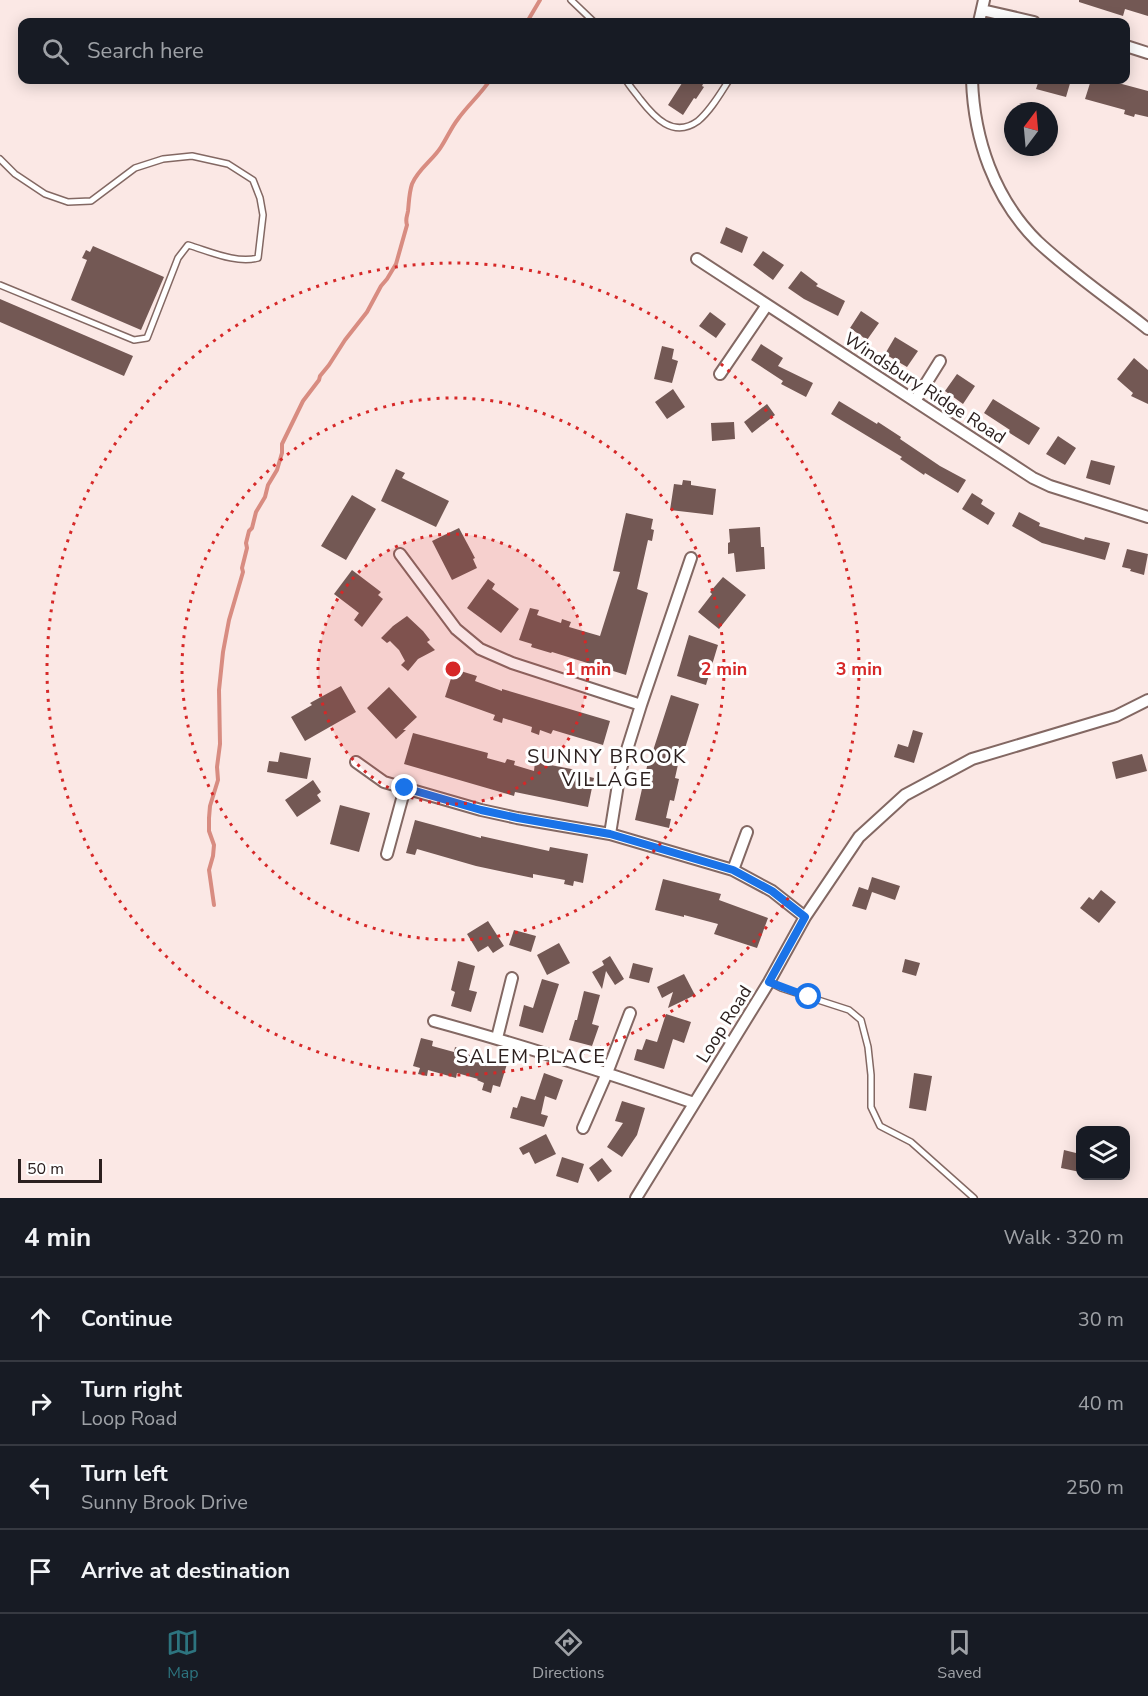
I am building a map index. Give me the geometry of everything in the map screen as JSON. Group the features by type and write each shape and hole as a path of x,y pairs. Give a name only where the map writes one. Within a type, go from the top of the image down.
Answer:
{"street":[{"path":"983,5 1022,18"},
{"path":"1130,47 1148,52"},
{"path":"972,84 977,132 986,161 1016,216 1056,257 1148,329"},
{"name":"Windsbury Ridge Road","path":"697,259 1041,482 1148,517"},
{"path":"720,374 767,305"},
{"path":"915,401 940,361"},
{"path":"400,554 456,629 480,649 512,663 641,705"},
{"path":"610,834 620,772 691,558"},
{"name":"Loop Road","path":"636,1198 769,982 805,917 859,837 905,795 972,759 1116,716 1148,700"},
{"path":"356,762 384,782 481,810 610,834 733,870 772,891 805,917"},
{"path":"387,854 405,788"},
{"path":"733,870 747,832"},
{"path":"497,1038 512,978"},
{"path":"583,1128 630,1013"},
{"path":"434,1021 497,1038 694,1103"}],"lane":[{"path":"571,0 590,18"},
{"path":"629,84 650,112 663,124 675,128 697,122 709,110 726,84"},
{"path":"0,159 15,174 45,194 68,202 91,201 135,168 163,159 192,156 228,164 253,180 263,214 258,258 236,259 188,245 178,258 147,338 134,340 0,285"},
{"path":"769,982 849,1010 861,1020 871,1075 871,1107 880,1126 911,1142 974,1198"}],"building":[{"path":"1079,0 1148,0 1148,16 1125,9 1123,16 1079,2"},
{"path":"681,84 703,84 704,87 683,115 668,105"},
{"path":"1038,84 1070,84 1066,97 1036,89"},
{"path":"1090,84 1122,84 1148,91 1148,117 1135,114 1134,117 1124,114 1125,110 1085,99"},
{"path":"726,227 748,237 742,253 720,243"},
{"path":"93,246 164,277 141,330 71,300 87,260 82,258 86,250 90,252"},
{"path":"763,251 784,265 773,280 753,265"},
{"path":"801,271 818,284 816,286 845,301 838,316 788,288"},
{"path":"0,299 133,356 124,376 0,322"},
{"path":"861,311 879,323 867,340 850,328"},
{"path":"710,312 726,324 716,338 699,326"},
{"path":"895,337 918,351 907,367 885,354"},
{"path":"761,344 783,358 778,366 813,383 806,397 781,384 783,381 751,360"},
{"path":"662,346 674,349 672,359 678,361 672,383 654,379"},
{"path":"1134,358 1148,370 1148,404 1131,396 1133,393 1117,379"},
{"path":"957,374 975,386 963,404 945,391"},
{"path":"673,389 685,407 667,419 655,402"},
{"path":"993,399 1040,428 1029,445 984,413"},
{"path":"839,401 877,424 878,422 940,466 966,480 958,493 925,473 924,475 900,459 902,457 831,414"},
{"path":"767,404 775,415 752,433 744,422"},
{"path":"734,422 735,439 712,441 711,423"},
{"path":"1058,436 1076,448 1065,465 1046,454"},
{"path":"1091,460 1115,466 1110,485 1086,478"},
{"path":"396,469 405,473 402,478 449,501 436,527 381,501"},
{"path":"683,480 691,481 691,485 716,489 713,515 670,510 674,484 682,485"},
{"path":"972,493 983,500 981,504 995,513 988,525 962,509"},
{"path":"352,495 376,509 346,560 321,546"},
{"path":"1019,512 1040,523 1039,526 1084,540 1085,537 1110,543 1105,560 1042,543 1012,526"},
{"path":"626,513 653,519 651,529 654,530 652,541 648,540 637,589 648,593 626,675 531,647 532,644 519,640 530,608 539,610 537,615 561,623 562,619 571,622 569,627 600,636 620,572 613,571"},
{"path":"760,527 765,569 736,572 734,553 728,554 729,529"},
{"path":"459,528 475,558 473,559 477,568 452,580 432,541"},
{"path":"1127,549 1148,554 1144,575 1122,567"},
{"path":"352,570 381,592 378,595 383,599 362,627 354,620 359,613 334,594"},
{"path":"723,577 746,595 719,629 698,612 712,594 710,592"},
{"path":"488,579 495,584 492,589 519,609 501,633 467,608"},
{"path":"407,616 423,631 430,640 427,642 435,650 418,659 408,671 401,665 405,661 399,650 390,641 387,643 381,638"},
{"path":"689,635 718,645 706,685 677,676"},
{"path":"454,669 477,676 475,681 502,691 502,689 610,721 603,745 553,730 551,734 540,730 539,735 531,732 532,727 503,718 502,723 493,720 495,715 445,697"},
{"path":"341,686 356,712 305,741 291,717 312,705 310,703"},
{"path":"389,687 417,717 396,739 367,708"},
{"path":"671,695 699,704 681,761 679,760 675,778 679,779 674,801 670,800 666,818 671,819 669,828 635,820 648,762"},
{"path":"913,730 923,733 914,763 894,757 898,744 908,747"},
{"path":"413,733 488,753 487,758 505,763 507,759 515,761 514,765 534,771 535,762 587,772 586,776 594,778 588,807 515,792 514,796 404,764"},
{"path":"280,752 311,758 307,779 267,772 269,761 278,762"},
{"path":"1142,754 1147,771 1116,779 1112,762"},
{"path":"313,780 321,792 317,795 321,801 297,817 285,800"},
{"path":"340,805 370,813 359,852 330,844"},
{"path":"415,820 481,838 481,836 549,851 550,847 588,854 583,883 574,881 573,886 564,884 565,880 533,874 533,878 476,866 417,849 415,855 406,853"},
{"path":"872,877 900,886 895,900 872,892 866,910 852,906 859,887 868,890"},
{"path":"663,879 721,894 719,900 768,918 757,948 714,934 718,924 655,910"},
{"path":"1101,890 1116,902 1099,923 1080,908 1089,897 1093,900"},
{"path":"488,921 504,946 493,953 488,946 478,952 467,934"},
{"path":"514,930 536,936 531,952 509,945"},
{"path":"559,943 570,963 547,975 537,955"},
{"path":"610,956 624,979 615,985 606,971 602,989 592,972 604,965 602,961"},
{"path":"905,959 920,963 916,976 902,972"},
{"path":"458,961 475,966 469,990 477,992 471,1012 451,1006 455,992 451,990"},
{"path":"633,963 653,968 649,983 629,978"},
{"path":"684,974 695,995 668,1008 673,992 662,998 657,987"},
{"path":"542,979 559,984 543,1033 519,1026 524,1005 533,1008"},
{"path":"584,991 600,995 592,1024 599,1026 592,1046 569,1040"},
{"path":"666,1014 691,1022 684,1043 673,1039 664,1069 634,1060 637,1049 642,1050 646,1039 657,1042"},
{"path":"421,1038 433,1041 432,1046 454,1052 455,1047 464,1050 463,1053 507,1064 500,1087 493,1085 491,1093 482,1090 484,1083 478,1079 457,1073 456,1078 428,1070 427,1076 418,1074 420,1068 413,1066"},
{"path":"544,1073 563,1080 556,1100 545,1096 541,1114 548,1116 544,1127 510,1118 513,1107 517,1108 521,1096 535,1100"},
{"path":"914,1073 932,1076 926,1111 909,1108"},
{"path":"622,1101 645,1108 637,1135 622,1157 607,1147 623,1123 615,1121"},
{"path":"546,1134 556,1154 535,1164 529,1152 523,1155 519,1148"},
{"path":"1064,1150 1076,1153 1076,1171 1061,1168"},
{"path":"562,1157 584,1164 578,1183 556,1176"},
{"path":"602,1158 612,1171 598,1182 589,1168"}],"waterway":[{"path":"529,18 540,0"},
{"path":"214,905 209,870 214,845 209,831 209,818 218,780 219,690 229,620 243,572 249,531 265,497 268,485 277,470 282,444 303,401 367,312 396,264 407,225 412,184 438,152 456,122 487,84"}],"district":[{"name":"SUNNY BROOK VILLAGE","path":"607,768"},
{"name":"SALEM PLACE","path":"531,1056"}],"route":[{"path":"405,788 481,810 610,834 733,870 772,891 805,917 769,982 809,997"}]}
